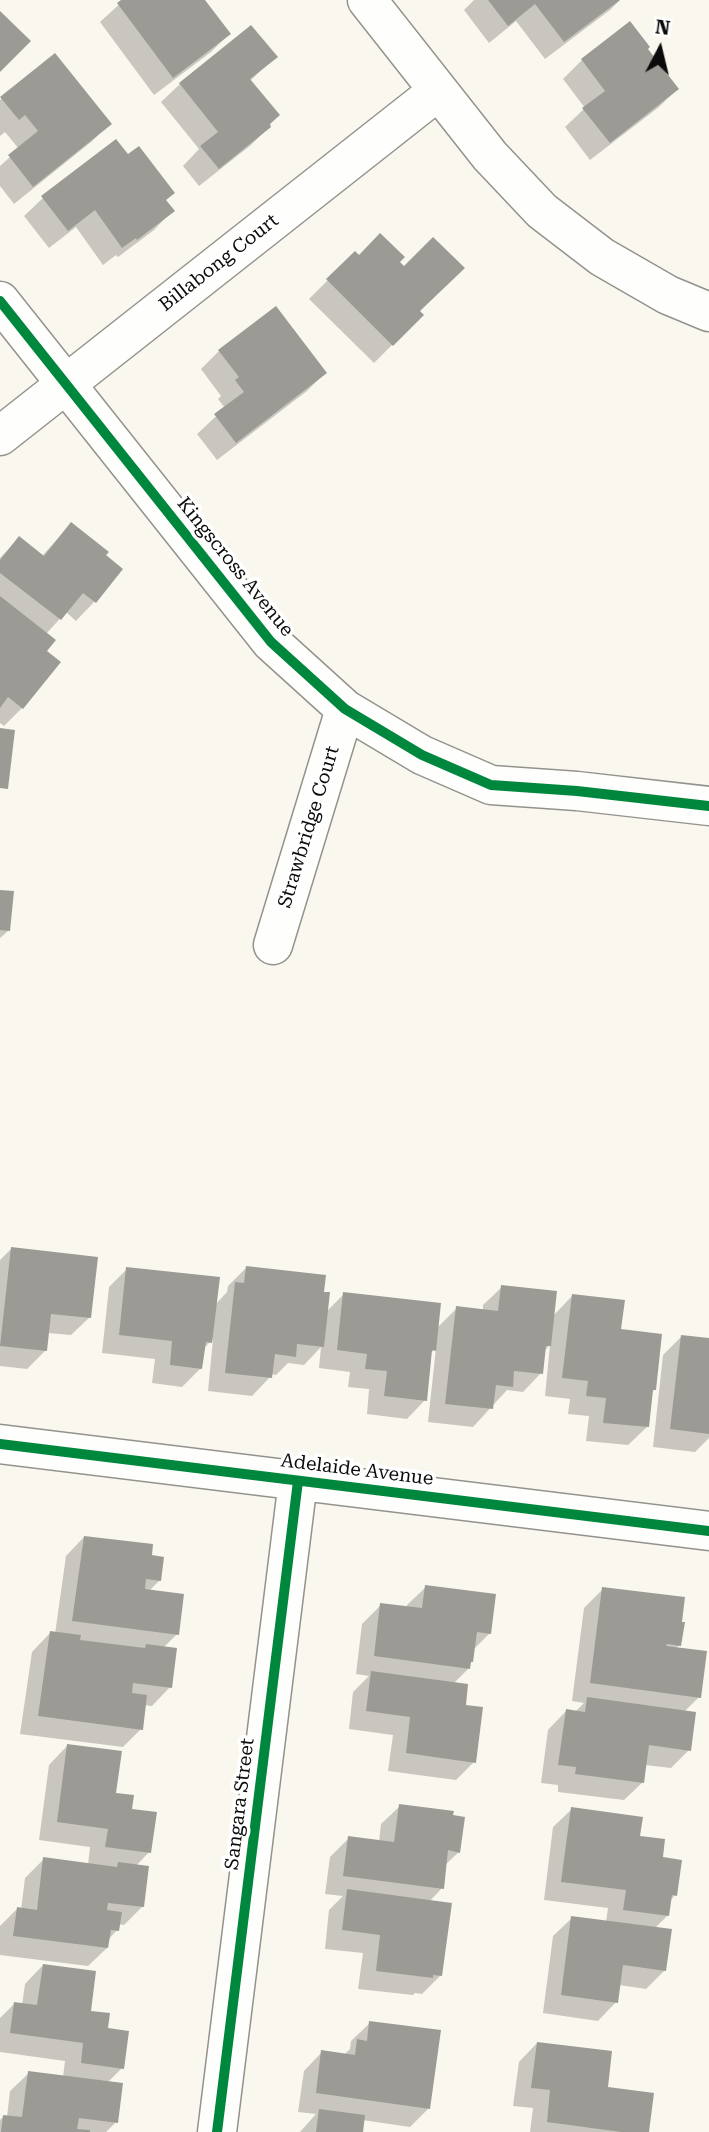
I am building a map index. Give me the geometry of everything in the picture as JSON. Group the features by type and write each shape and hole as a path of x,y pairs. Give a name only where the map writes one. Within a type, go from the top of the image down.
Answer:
{"street":[{"path":"367,0 490,156 542,211 602,257 668,295 709,312"},
{"name":"Billabong Court","path":"0,436 438,91"},
{"name":"Kingscross Avenue","path":"0,301 271,642 345,709 422,755 491,785 709,806"},
{"name":"Strawbridge Court","path":"273,945 345,709"},
{"name":"Adelaide Avenue","path":"0,1444 709,1531"},
{"name":"Sangara Street","path":"217,2132 298,1481"}],"building":[{"path":"121,0 205,0 231,34 173,78 117,3"},
{"path":"488,0 620,0 564,42 535,4 508,26"},
{"path":"0,11 31,41 0,72"},
{"path":"630,21 679,89 610,143 582,108 605,91 581,59"},
{"path":"251,25 278,57 250,79 280,115 270,124 271,127 219,169 200,146 218,132 179,83"},
{"path":"55,53 112,124 33,187 8,155 38,131 25,115 19,120 0,97"},
{"path":"116,139 128,154 139,146 175,193 166,200 175,211 122,248 95,210 68,231 41,196"},
{"path":"380,233 405,257 400,262 404,266 433,237 465,268 420,311 424,315 393,346 326,279 355,251 359,255"},
{"path":"276,306 327,373 236,443 214,414 244,392 235,380 239,377 218,350"},
{"path":"71,522 109,552 106,555 123,569 96,603 83,593 61,620 0,573 0,560 19,536 44,556"},
{"path":"0,596 56,640 47,651 61,662 23,709 8,697 0,708"},
{"path":"0,728 15,730 8,789 0,788"},
{"path":"0,890 14,891 10,931 0,930"},
{"path":"11,1247 98,1257 91,1318 51,1314 47,1351 0,1346"},
{"path":"246,1266 326,1275 324,1292 330,1292 324,1347 297,1344 296,1357 275,1354 272,1378 225,1373 235,1282 244,1283"},
{"path":"126,1267 220,1277 212,1343 206,1342 202,1369 170,1365 172,1341 119,1335"},
{"path":"501,1285 557,1291 551,1346 546,1346 543,1374 514,1371 513,1387 496,1385 493,1409 445,1404 456,1306 498,1311"},
{"path":"343,1292 441,1303 436,1351 432,1350 427,1401 384,1396 387,1371 365,1369 367,1354 337,1350"},
{"path":"572,1294 625,1300 621,1329 662,1334 649,1427 603,1423 606,1398 586,1396 588,1381 562,1378"},
{"path":"681,1335 709,1338 709,1434 670,1429"},
{"path":"84,1536 153,1544 152,1555 164,1557 161,1581 146,1579 145,1589 184,1594 179,1635 72,1621"},
{"path":"425,1585 496,1594 491,1634 477,1632 470,1669 374,1656 380,1603 422,1608"},
{"path":"602,1587 685,1597 681,1646 666,1646 707,1651 701,1698 590,1683"},
{"path":"50,1631 81,1635 80,1640 145,1648 146,1644 177,1648 172,1688 133,1683 132,1693 147,1695 143,1730 38,1716"},
{"path":"371,1671 468,1684 466,1705 483,1707 476,1763 406,1753 410,1717 366,1711"},
{"path":"587,1697 696,1712 691,1751 649,1745 644,1783 575,1774 576,1767 558,1765 566,1709 585,1712"},
{"path":"67,1744 122,1751 116,1793 134,1795 132,1809 157,1812 151,1853 105,1847 108,1829 57,1822"},
{"path":"399,1804 454,1811 453,1815 465,1817 460,1853 448,1850 444,1889 343,1876 348,1836 394,1842"},
{"path":"571,1807 643,1817 640,1836 665,1839 663,1857 682,1860 677,1896 672,1895 669,1916 623,1910 626,1890 561,1882"},
{"path":"43,1857 117,1867 118,1862 149,1866 144,1907 108,1903 107,1910 122,1912 119,1931 111,1930 108,1948 13,1936 17,1907 37,1910"},
{"path":"347,1889 452,1903 442,1976 433,1975 433,1978 376,1971 380,1935 342,1930"},
{"path":"571,1916 672,1929 666,1971 623,1965 618,2003 561,1995"},
{"path":"43,1964 96,1971 91,2011 110,2013 108,2028 129,2031 124,2069 81,2063 83,2043 10,2033 14,2002 37,2005"},
{"path":"369,2021 441,2030 430,2109 316,2093 321,2050 355,2055 357,2039 367,2041"},
{"path":"537,2042 612,2051 608,2087 654,2093 649,2132 621,2132 547,2122 550,2090 531,2088"},
{"path":"28,2071 123,2083 118,2123 79,2118 77,2129 90,2132 1,2132 3,2115 22,2117"},
{"path":"319,2109 365,2115 363,2132 316,2132"}],"cycle path":[{"path":"0,301 271,642 345,709 422,755 491,785 577,791 709,806"},
{"path":"0,1444 709,1531"},
{"path":"217,2132 298,1481"}]}
